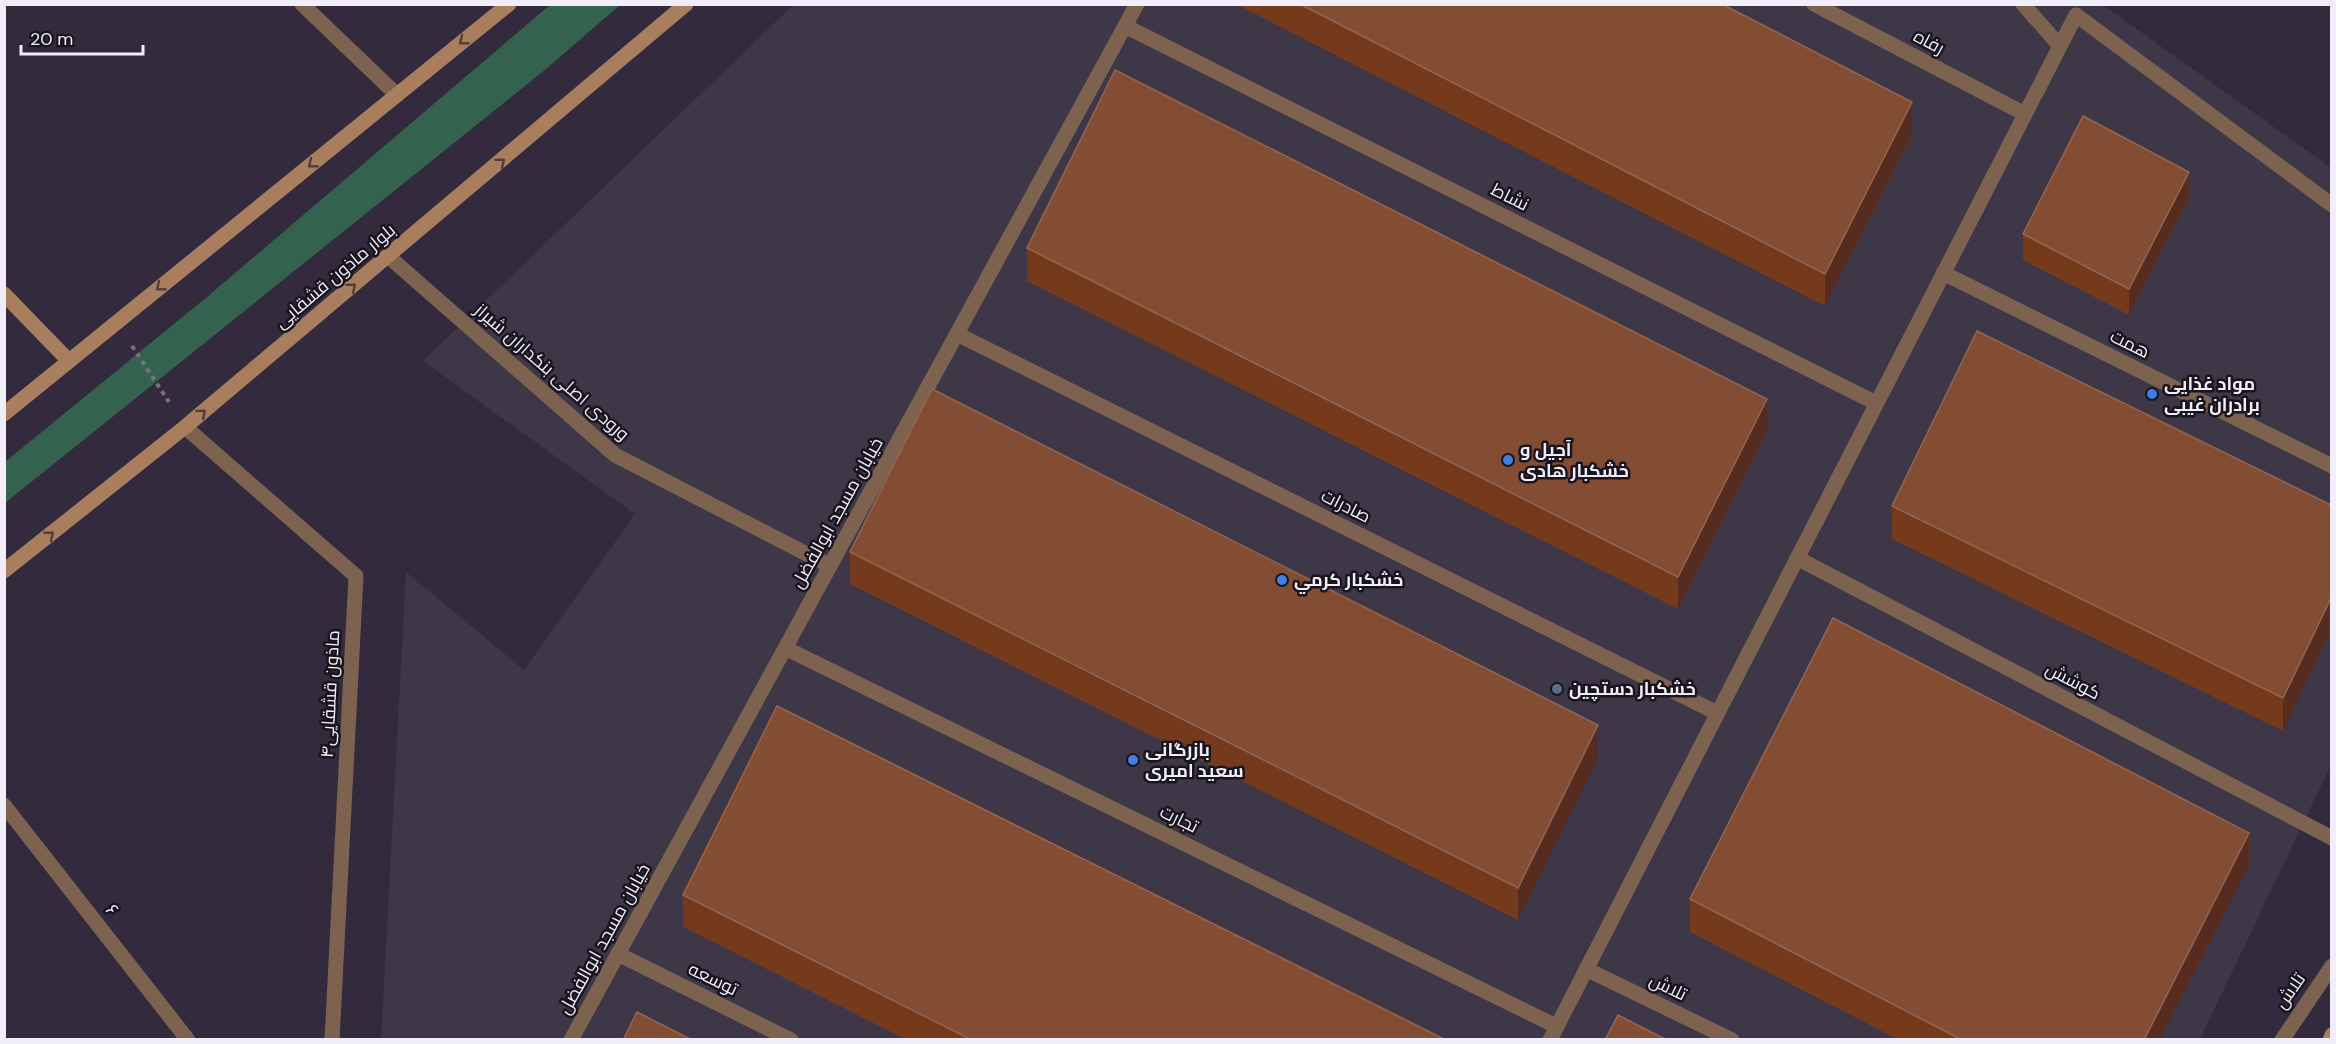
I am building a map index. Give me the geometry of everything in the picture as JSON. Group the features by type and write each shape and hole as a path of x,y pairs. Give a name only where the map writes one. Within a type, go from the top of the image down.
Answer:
{"street":[{"path":"302,4 397,95"},
{"path":"4,414 508,4"},
{"name":"بلوار ماذون قشقایی","path":"4,571 185,427 686,4"},
{"name":"خیابان مسجد ابوالفضل","path":"571,1040 1137,4"},
{"name":"رفاه","path":"1814,4 2025,114"},
{"path":"2023,4 2059,45"},
{"path":"1553,1033 2076,15 2331,205"},
{"name":"نشاط","path":"1125,26 1876,404"},
{"name":"ورودی اصلی بنکداران شیراز","path":"388,256 615,454 830,566"},
{"name":"همت","path":"1943,273 2331,466"},
{"path":"4,294 69,361"},
{"name":"صادرات","path":"957,334 1717,713"},
{"name":"۴ماذون قشقایی","path":"185,427 356,576 332,1040"},
{"name":"کوشش","path":"1797,558 2331,838"},
{"name":"تجارت","path":"785,648 1553,1033"},
{"name":"۶","path":"4,805 188,1040"},
{"name":"توسعه","path":"618,954 790,1040"},
{"name":"تلاش","path":"2282,1040 2331,966"},
{"name":"تلاش","path":"1586,969 1732,1040"},
{"path":"2330,1040 2331,1035"}],"path":[{"path":"117,322 185,427"}],"shaded area":[{"path":"793,5 2103,5 2331,168 2331,765 2200,1039 381,1040 406,572 524,670 635,514 423,361"}],"green space":[{"path":"551,4 620,5 546,69 5,503 5,462 207,297"}],"building":[{"path":"1300,4 1722,4 1912,102 1825,274"},
{"path":"1115,70 1767,399 1678,577 1027,248"},
{"path":"2083,116 2189,172 2129,289 2023,234"},
{"path":"1977,331 2331,505 2331,598 2283,698 1892,506"},
{"path":"932,389 1598,725 1518,888 850,552"},
{"path":"1833,618 2249,833 2144,1040 1962,1040 1690,899"},
{"path":"777,706 1444,1040 972,1040 683,895"},
{"path":"637,1012 692,1040 623,1040"},
{"path":"1618,1015 1667,1040 1605,1040"}],"place":[{"name":"مواد غذایی برادران غیبی","path":"2152,394"},
{"name":"آجیل و خشکبار هادی","path":"1508,460"},
{"name":"خشكبار كرمي","path":"1282,580"},
{"name":"خشکبار دستچین","path":"1557,689"},
{"name":"بازرگانی سعید امیری","path":"1133,760"}]}
